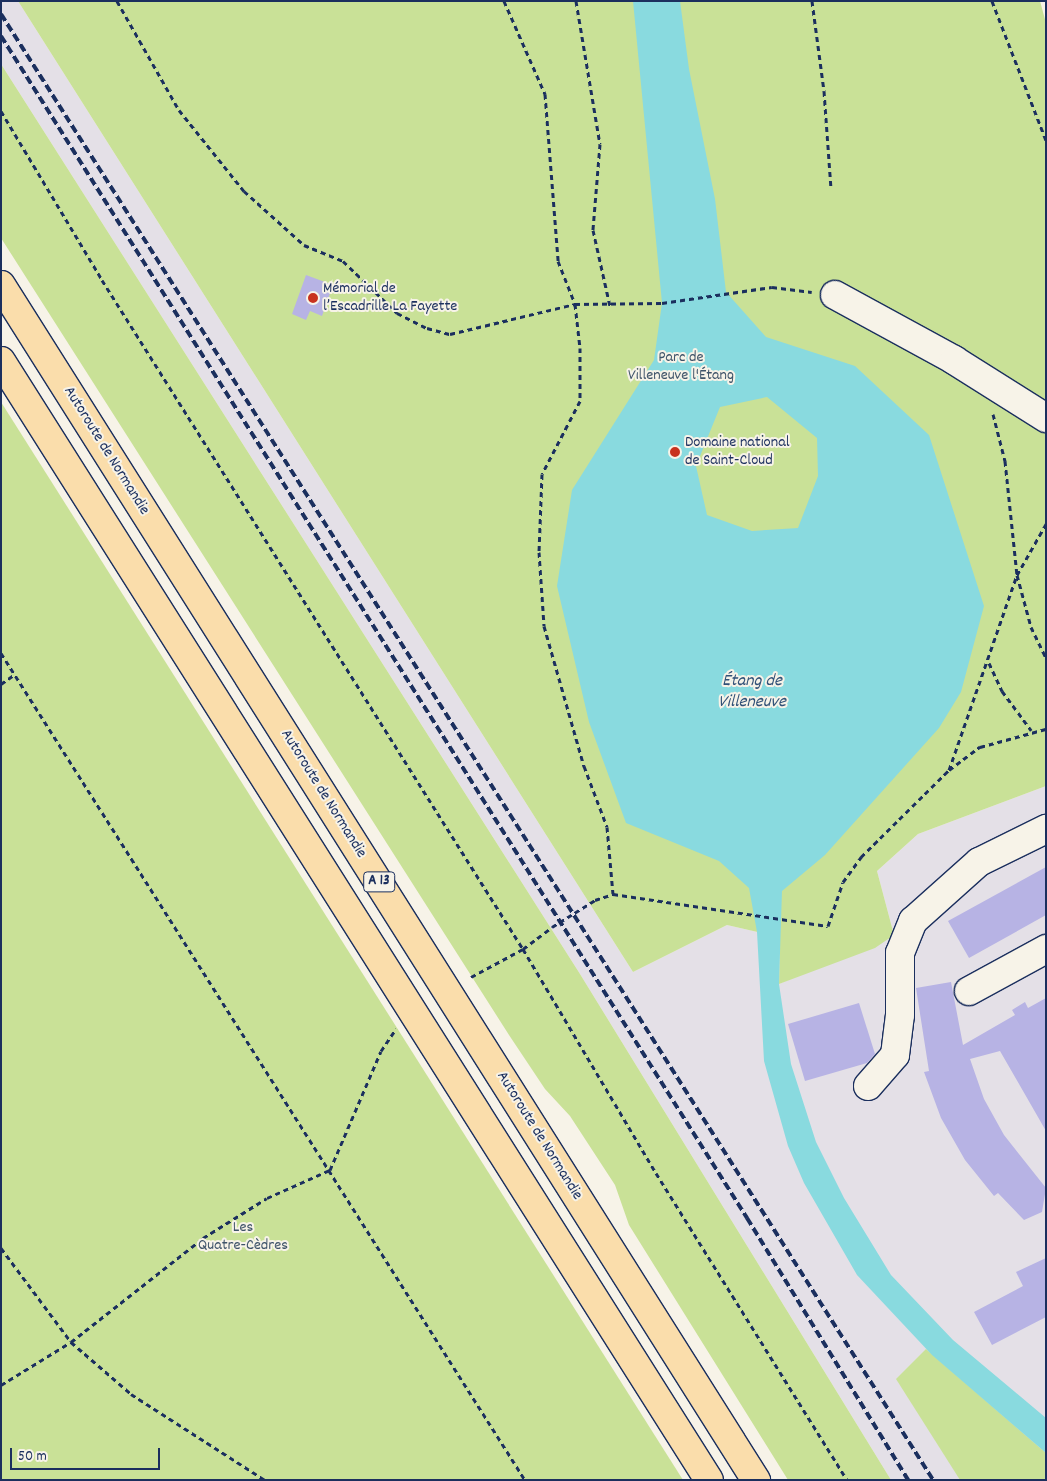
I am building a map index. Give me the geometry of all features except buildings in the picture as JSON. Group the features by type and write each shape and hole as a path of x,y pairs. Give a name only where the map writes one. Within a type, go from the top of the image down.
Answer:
{"highway":[{"name":"Autoroute de Normandie","path":"1,285 756,1480"},
{"name":"A 13","path":"1,361 709,1480"}],"lane":[{"path":"834,295 985,379 1046,418"},
{"path":"868,1086 895,1055 900,1015 900,953 913,921 979,862 1046,829"},
{"path":"969,992 1046,949"}],"path":[{"path":"117,1 179,110 244,191 304,245 329,258 342,261 397,312 427,328 450,334 575,304 610,306 662,302 772,287 834,295"},
{"path":"504,1 545,94 558,261 575,304 580,348 580,401 542,474 540,571 544,626 584,766 607,827 613,894"},
{"path":"576,1 600,144 593,230 610,306"},
{"path":"812,1 824,90 831,188"},
{"path":"992,1 1046,140"},
{"path":"1,111 102,280 523,949 656,1173 847,1480"},
{"path":"985,379 1005,460 1017,575 1031,627 1046,658"},
{"path":"949,770 989,663 1017,575 1046,524"},
{"path":"1,653 525,1480"},
{"path":"989,663 1002,691 1031,730"},
{"path":"1,684 14,675"},
{"path":"471,978 523,949 537,937 595,900 613,894 733,914 804,921 828,926 843,882 861,857 949,770 980,747 1031,730 1046,729"},
{"path":"1,1385 71,1342 203,1238 267,1198 330,1170 381,1051 398,1026"},
{"path":"1,1248 71,1342 131,1394 264,1480"}],"shaded area":[{"path":"1,1 18,1 633,972 727,925 780,937 779,984 894,935 877,871 918,834 1046,786 1046,1480 891,1480 580,974 1,64"}],"green space":[{"name":"Domaine national de Saint-Cloud","path":"18,1 1040,1 1046,23 1046,786 918,834 877,871 894,935 875,948 779,984 780,937 727,925 633,972"},
{"path":"1,64 580,974 891,1480 788,1480 629,1225 615,1185 570,1116 545,1089 509,1035 1,238"},
{"name":"Les Quatre-Cèdres","path":"1,402 683,1480 1,1480"},
{"path":"926,1349 1046,1453 1046,1480 960,1480 896,1379"}],"water":[{"name":"Étang de Villeneuve","path":"633,1 680,1 689,69 715,199 726,292 766,337 855,366 929,435 984,606 961,692 939,728 825,855 782,891 779,984 791,1064 816,1142 844,1198 891,1275 953,1340 1046,1418 1046,1453 932,1355 857,1275 804,1183 788,1146 764,1061 757,932 749,888 719,861 626,823 589,722 557,586 572,490 654,360 662,303","holes":["767,397 817,438 818,476 798,528 752,531 707,515 696,466 720,407"]}],"railway":[{"path":"1,14 933,1480"},
{"path":"1,36 747,1218 908,1480"}],"place":[{"name":"Mémorial de l’Escadrille La Fayette","path":"313,298"},
{"name":"Domaine national de Saint-Cloud","path":"675,452"}],"park label":[{"name":"Parc de Villeneuve l'Étang","path":"681,367"}]}
